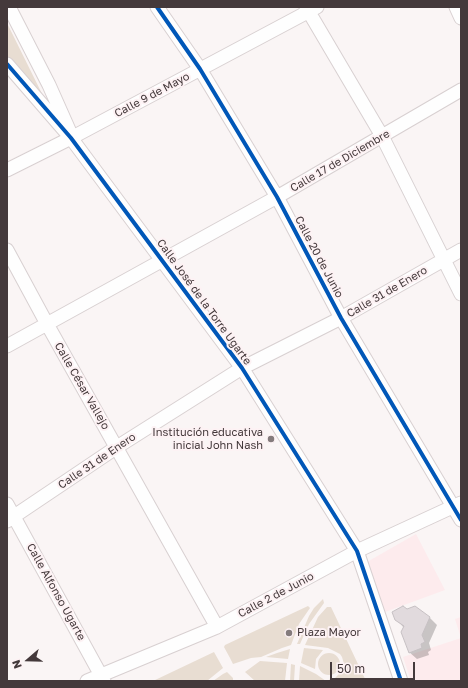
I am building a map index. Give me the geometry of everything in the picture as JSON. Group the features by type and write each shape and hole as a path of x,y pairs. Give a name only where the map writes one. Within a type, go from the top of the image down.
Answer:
{"street":[{"path":"9,7 56,98 71,138"},
{"name":"Calle 20 de Junio","path":"157,7 200,69 277,197 341,318 458,505 461,520"},
{"path":"456,7 461,18"},
{"path":"310,9 382,136 445,259 461,294"},
{"name":"Calle 9 de Mayo","path":"7,170 71,138 310,9"},
{"name":"Calle José de la Torre Ugarte","path":"7,64 71,138 242,368 357,551 402,681"},
{"name":"Calle 17 de Diciembre","path":"7,346 277,197 461,90"},
{"name":"Calle César Vallejo","path":"7,250 217,627"},
{"name":"Calle 31 de Enero","path":"11,519 117,447 242,368 341,318 461,250"},
{"name":"Calle Alfonso Ugarte","path":"7,504 11,519 102,678"},
{"name":"Calle 2 de Junio","path":"87,681 102,678 217,627 357,551 458,505"}],"shaded area":[{"path":"7,23 52,114 7,62"},
{"path":"416,534 445,590 385,612 367,562"},
{"path":"323,599 324,603 309,624 300,644 297,644 309,616 314,608"},
{"path":"308,606 310,608 299,624 291,645 261,657 251,658 233,664 224,647 225,645"},
{"path":"327,607 331,607 366,681 331,681 329,679 335,678 343,670 344,664 340,654 328,648 305,645 318,617"},
{"path":"461,617 461,638 455,619"},
{"path":"461,638 461,681 411,681 403,657"},
{"path":"304,648 323,650 316,659 315,669 301,663"},
{"path":"290,649 288,659 266,657 277,653"},
{"path":"214,652 223,668 207,681 153,681"},
{"path":"329,653 337,656 340,664 337,672 329,675 321,672 318,664 321,656"},
{"path":"260,661 287,663 285,681 255,681 245,672"},
{"path":"291,664 295,665 294,681 290,681"},
{"path":"300,666 316,674 326,681 299,681"},
{"path":"227,672 233,678 233,681 213,681 223,674"}],"building":[{"path":"403,606 407,609 415,606 430,617 422,635 425,642 421,644 422,648 409,653 401,632 404,626 395,620 392,612"}],"cycle path":[{"path":"157,7 200,69 277,197 341,318 461,520"},
{"path":"7,64 71,138 242,368 357,551 401,681"}],"place":[{"name":"Institución educativa inicial John Nash","path":"271,439"},
{"name":"Plaza Mayor","path":"289,633"}]}
